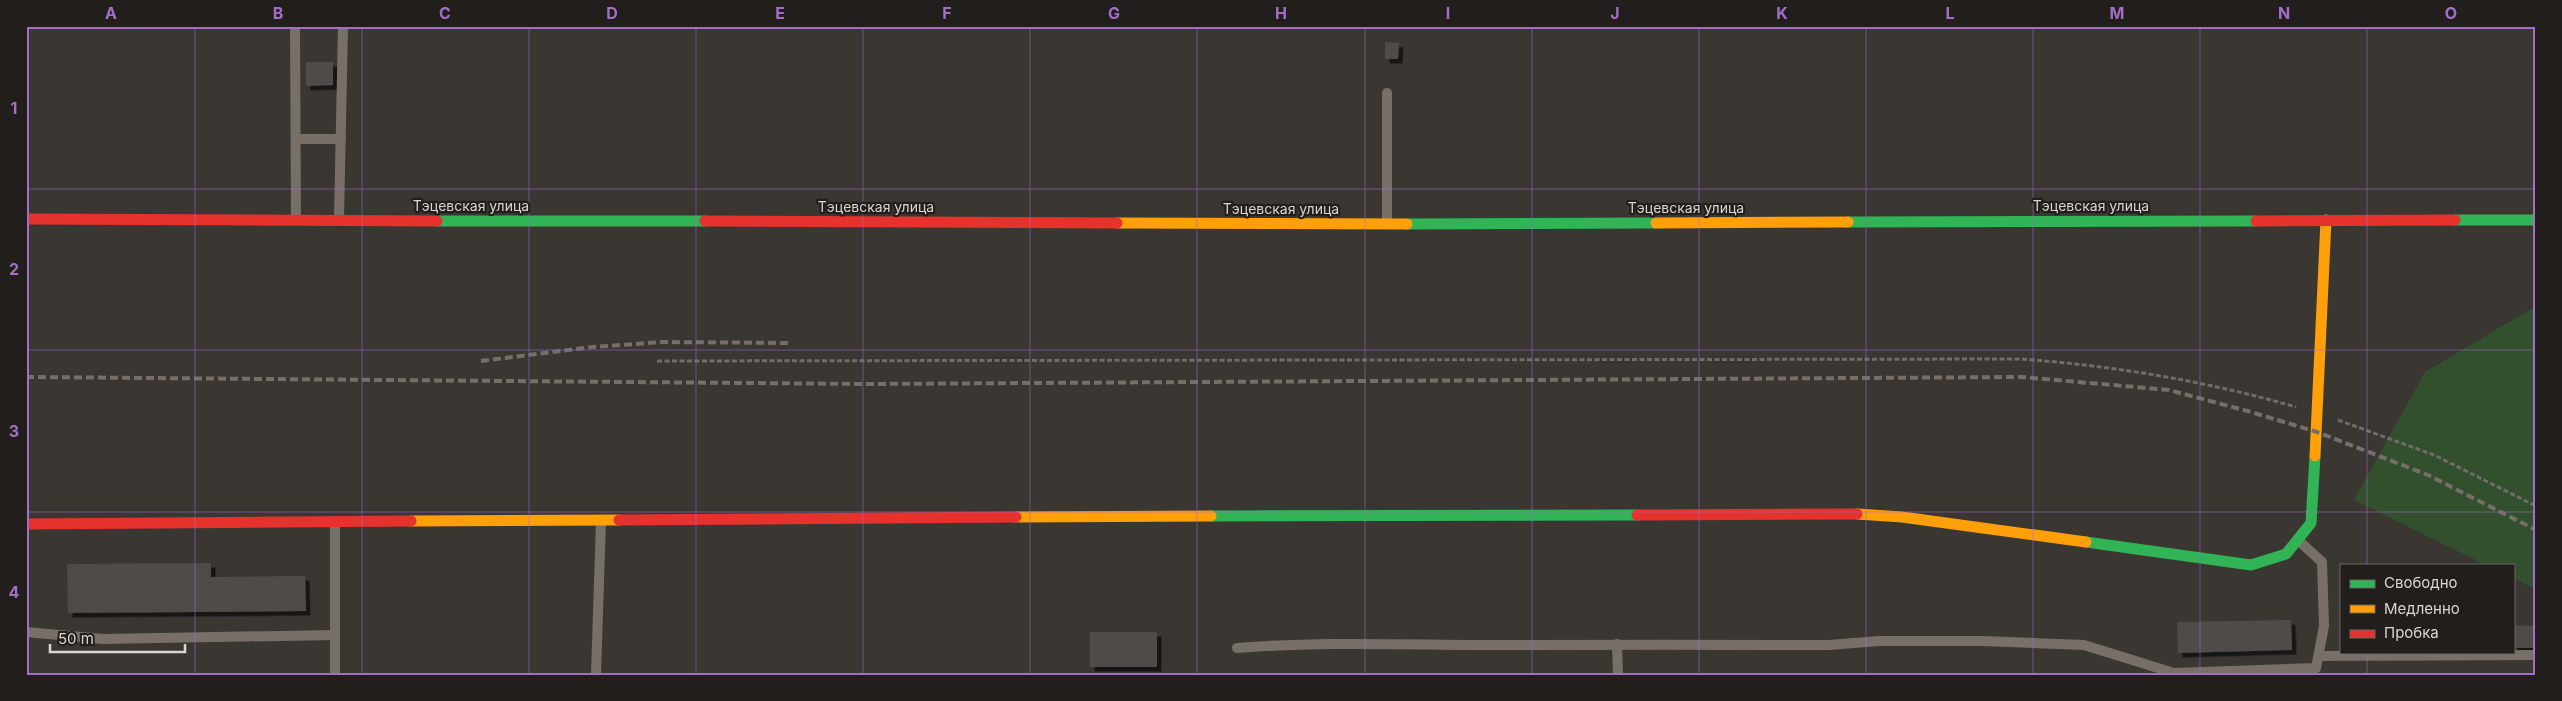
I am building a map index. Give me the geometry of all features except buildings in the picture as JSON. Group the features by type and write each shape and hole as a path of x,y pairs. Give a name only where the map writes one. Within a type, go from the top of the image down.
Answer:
{"street":[{"name":"Тэцевская улица","path":"26,218 1387,224 2536,220"},
{"path":"26,524 601,519 1860,514 1902,517 2251,565 2286,554 2311,523 2318,413 2326,220"}],"lane":[{"path":"295,26 296,220"},
{"path":"339,220 343,26"},
{"path":"1387,93 1387,224"},
{"path":"296,139 341,139"},
{"path":"596,675 601,519"},
{"path":"334,675 335,521"},
{"path":"1237,648 1284,644 1402,642 1499,645 1829,645 1879,641 1983,641 2084,645 2174,673 2316,668 2324,626 2322,562 2297,540"},
{"path":"26,632 103,638 334,635"},
{"path":"1617,644 1618,675"},
{"path":"2318,657 2536,655"}],"path":[{"path":"657,361 2021,359 2095,364 2164,375 2253,394 2318,413 2434,455 2536,506"}],"green space":[{"path":"2536,306 2536,590 2514,579 2514,564 2484,564 2354,500 2425,372"}],"railway":[{"path":"481,361 593,347 663,342 791,343"},
{"path":"26,377 868,384 2022,377 2169,390 2251,412 2317,432 2428,475 2536,530"}],"traffic: fast":[{"path":"2455,220 2536,220"},
{"path":"437,221 705,221"},
{"path":"1848,222 2256,221"},
{"path":"1407,224 1656,223"},
{"path":"2086,542 2251,565 2286,554 2311,523 2315,456"},
{"path":"1211,516 1637,515"}],"traffic: slow":[{"path":"2315,456 2326,220"},
{"path":"1656,223 1848,222"},
{"path":"1117,223 1407,224"},
{"path":"1857,514 1902,517 2086,542"},
{"path":"1016,517 1211,516"},
{"path":"411,521 619,520"}],"traffic: jam":[{"path":"26,219 437,221"},
{"path":"2256,221 2455,220"},
{"path":"705,221 1117,223"},
{"path":"1637,515 1857,514"},
{"path":"619,520 1016,517"},
{"path":"26,524 411,521"}]}
